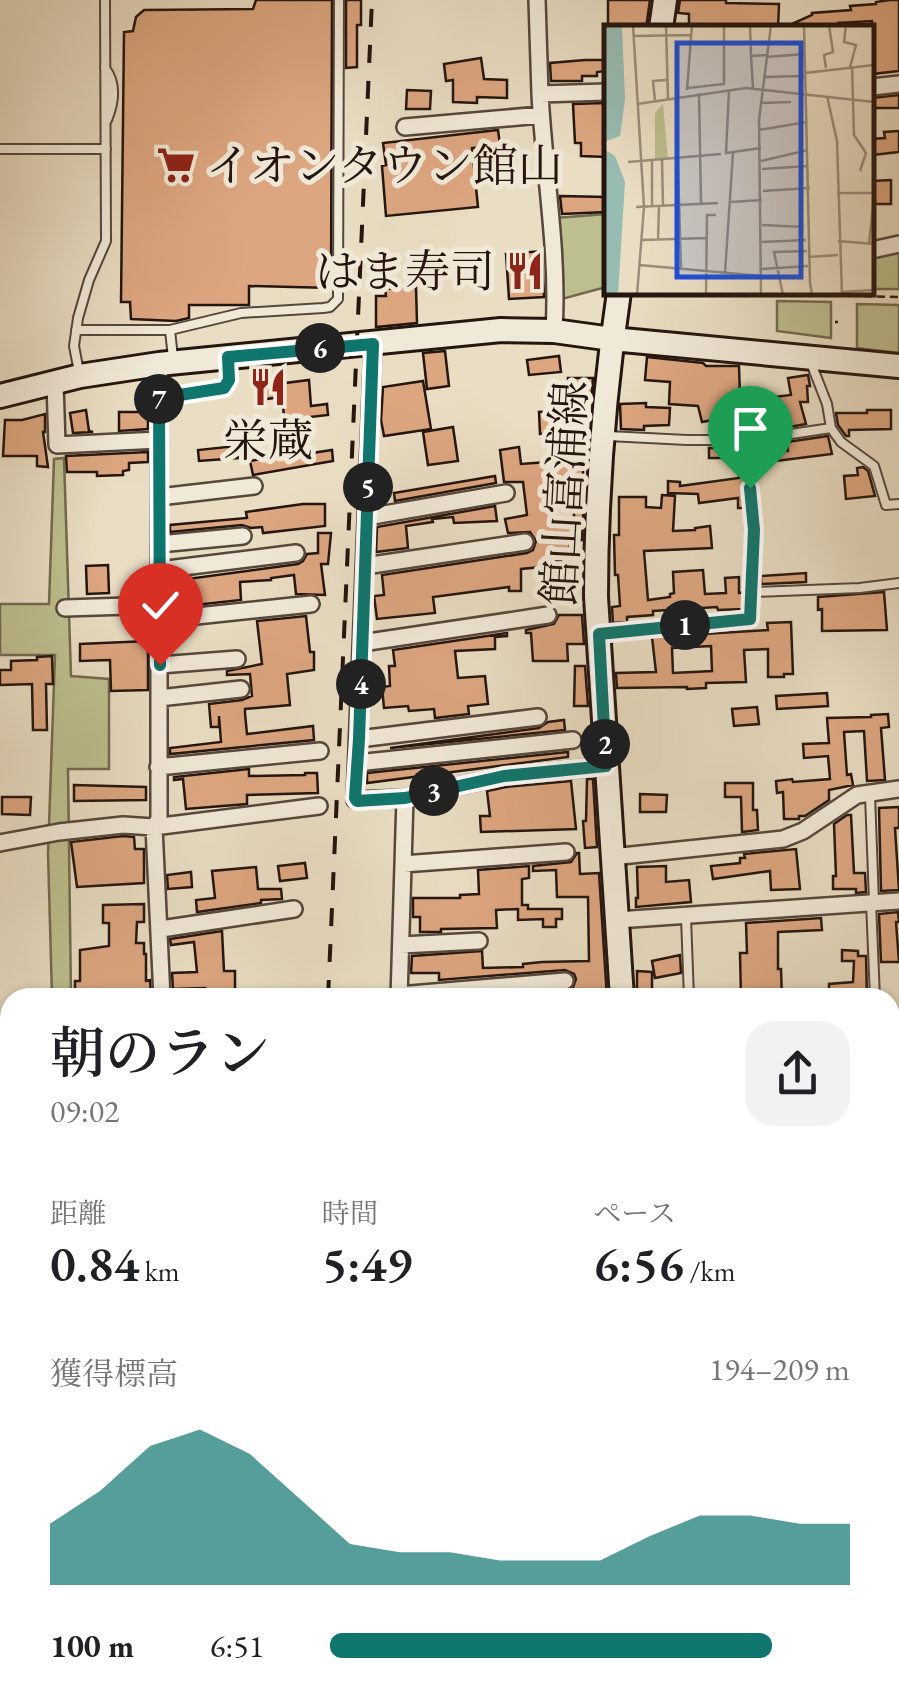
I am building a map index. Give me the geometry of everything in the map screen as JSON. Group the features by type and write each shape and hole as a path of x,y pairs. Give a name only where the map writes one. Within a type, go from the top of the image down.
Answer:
{"street":[{"path":"536,0 556,304 554,331"},
{"path":"661,25 665,0"},
{"path":"874,87 899,84"},
{"path":"540,94 604,92"},
{"path":"405,127 541,115"},
{"path":"874,250 899,244"},
{"name":"館山富浦線","path":"619,295 603,436 596,559 621,988"},
{"path":"0,396 80,376 166,363 470,332 554,331 899,366"},
{"path":"373,344 355,800 405,798 504,776 606,766"},
{"path":"162,988 154,827 159,819 159,394 166,363"},
{"path":"55,382 57,445 159,440"},
{"path":"159,497 254,486"},
{"path":"367,517 506,493"},
{"path":"159,544 243,536"},
{"path":"365,566 526,542"},
{"path":"159,570 296,553"},
{"path":"64,608 159,613 311,604"},
{"path":"362,643 548,614"},
{"path":"160,665 237,660"},
{"path":"159,698 241,689"},
{"path":"359,739 538,717"},
{"path":"357,763 572,740"},
{"path":"158,767 320,752"},
{"path":"612,857 783,839 857,795 899,790"},
{"path":"399,988 405,798"},
{"path":"0,843 75,830 123,825 154,827 319,806"},
{"path":"403,864 566,852"},
{"path":"618,920 899,901"},
{"path":"160,929 294,910"},
{"path":"401,946 479,941"},
{"path":"488,988 565,981"}],"lane":[{"path":"80,376 74,346 76,330 89,280 106,241 105,124 113,104 113,91 112,77 105,68 105,0"},
{"path":"76,330 170,330 242,313 330,307 338,299 339,0"},
{"path":"0,149 106,149"},
{"path":"166,363 170,330"},
{"path":"159,394 173,396 224,388 229,380 228,357"},
{"path":"809,358 827,404 830,428 841,442 874,466 886,505 899,504"},
{"path":"603,436 750,440 830,428"},
{"path":"599,634 750,619 754,530 750,440"},
{"path":"752,592 899,583"},
{"path":"870,794 874,988"},
{"path":"686,914 689,988"}],"path":[{"path":"818,295 899,297"}],"green space":[{"path":"604,214 604,288 562,299 555,218"},
{"path":"899,249 899,289 874,289 874,255"},
{"path":"777,301 831,302 831,338 777,331"},
{"path":"857,304 899,305 899,353 857,348"},
{"path":"64,458 71,676 109,679 109,769 68,769 71,988 52,988 48,853 55,655 0,655 0,604 49,604 54,459"}],"building":[{"path":"256,0 332,0 331,288 249,286 249,305 189,305 189,318 176,321 131,319 130,302 121,302 124,32 133,31 136,17 144,10 253,9"},
{"path":"346,0 361,0 361,25 357,25 357,67 346,68"},
{"path":"608,0 650,0 646,25 608,25"},
{"path":"680,0 779,4 778,25 689,25 689,14 678,13"},
{"path":"899,0 899,71 874,74 872,21 790,25 812,13 851,10 850,6"},
{"path":"481,58 484,79 507,80 507,98 477,97 477,103 453,102 453,80 446,81 444,64"},
{"path":"604,60 604,71 597,72 597,76 582,76 582,81 551,81 550,63"},
{"path":"407,90 431,91 430,109 406,109"},
{"path":"899,95 899,108 874,108 874,98"},
{"path":"604,103 604,157 581,156 581,143 575,143 573,104"},
{"path":"498,130 500,145 472,148 478,207 386,216 383,143"},
{"path":"899,131 899,152 874,155 874,139 885,138 884,132"},
{"path":"891,180 891,204 874,204 874,181"},
{"path":"560,196 604,197 604,212 562,214"},
{"path":"542,251 544,297 509,299 506,254"},
{"path":"416,287 417,323 376,327 376,296 386,296 385,289"},
{"path":"445,351 449,386 427,389 423,353"},
{"path":"559,356 561,372 529,375 527,360"},
{"path":"647,357 706,366 739,366 739,415 702,422 698,406 669,404 670,382 645,380"},
{"path":"808,375 808,402 800,402 806,424 789,427 785,410 767,412 765,398 791,395 788,378"},
{"path":"276,378 277,384 309,380 311,406 327,404 328,415 301,418 305,454 332,450 333,461 253,475 250,461 284,455 282,397 259,400 257,379"},
{"path":"568,378 593,378 591,401 567,401"},
{"path":"423,381 431,429 384,436 383,387"},
{"path":"646,403 646,407 670,408 669,425 621,429 620,404"},
{"path":"86,410 89,431 93,432 73,433 70,413"},
{"path":"891,410 891,429 849,430 846,436 836,413"},
{"path":"557,411 558,433 540,434 539,412"},
{"path":"119,412 148,412 148,429 119,431"},
{"path":"45,414 43,432 48,467 37,466 37,456 3,456 5,420"},
{"path":"453,427 458,461 428,465 423,432"},
{"path":"562,428 583,428 582,540 569,540 571,560 521,569 521,591 509,591 509,587 433,597 435,613 377,619 374,596 384,595 382,575 533,550 536,541 530,532 508,533 505,519 527,515 523,482 504,482 500,450 519,447 521,464 561,461","holes":["550,499 574,499 574,527 554,527"]},
{"path":"828,436 832,454 767,462 767,451 788,451 787,442"},
{"path":"236,446 238,458 199,461 198,450"},
{"path":"709,448 744,448 744,458 709,458"},
{"path":"148,452 148,462 129,463 129,470 123,471 123,475 67,472 66,456"},
{"path":"857,468 868,471 875,496 846,499 844,476 858,475"},
{"path":"495,476 496,483 395,501 394,493"},
{"path":"744,476 745,508 738,508 738,498 699,503 698,494 668,493 668,481 680,482 680,486"},
{"path":"662,495 675,496 673,531 710,526 712,548 644,551 648,600 674,593 673,572 703,570 705,594 726,593 725,578 739,577 744,609 653,611 653,615 627,617 627,622 613,623 612,607 620,606 614,535 619,535 619,497 646,497 646,507 661,508"},
{"path":"325,504 325,526 263,533 262,527 242,525 170,532 170,525 247,518 246,512"},
{"path":"495,506 497,521 454,523 453,517 432,519 433,522 406,526 408,548 376,552 377,527"},
{"path":"318,533 331,533 328,564 321,564 325,595 296,594 294,575 240,582 241,600 186,606 180,580 298,564 307,554 318,553"},
{"path":"108,565 109,593 87,594 86,566"},
{"path":"806,573 806,582 761,584 761,576"},
{"path":"884,592 887,630 822,631 818,597"},
{"path":"559,615 582,615 584,644 567,644 568,661 533,661 531,633 526,630 554,624"},
{"path":"306,616 314,670 287,674 290,705 245,709 245,713 247,734 313,726 314,740 170,754 170,748 221,742 219,716 219,727 211,727 209,704 252,696 250,674 227,675 227,671 262,664 257,621"},
{"path":"791,622 793,674 768,677 768,649 744,650 746,682 706,683 706,688 687,689 617,688 616,673 656,672 652,637 768,630 767,623","holes":["711,646 712,671 673,673 672,648"]},
{"path":"507,633 495,637 495,649 455,651 458,678 485,676 488,704 468,706 469,714 435,718 434,709 384,708 382,687 390,686 389,666 395,666 393,650"},
{"path":"148,641 148,690 111,691 110,660 80,661 80,644"},
{"path":"52,656 53,684 46,684 47,730 33,730 32,684 0,685 0,670 11,670 11,661"},
{"path":"575,666 585,666 588,706 574,706"},
{"path":"827,693 828,706 777,709 776,696"},
{"path":"757,707 759,724 734,726 732,709"},
{"path":"888,714 889,727 881,728 885,780 867,781 864,731 844,732 847,775 851,774 853,785 829,790 829,800 799,819 784,819 783,792 777,793 776,781 830,779 828,756 804,758 803,744 829,743 827,718"},
{"path":"564,720 565,730 390,748 539,728"},
{"path":"568,752 568,757 367,783 367,773"},
{"path":"249,769 249,776 317,773 318,793 247,795 247,804 186,809 183,779 174,780 174,777"},
{"path":"587,779 593,779 597,847 585,848 583,821"},
{"path":"571,781 576,829 481,832 480,816 490,816 487,791"},
{"path":"725,783 753,783 758,830 742,832 741,797 725,797"},
{"path":"74,785 146,787 146,800 74,801"},
{"path":"640,794 667,795 666,812 640,812"},
{"path":"2,797 31,797 30,815 2,814"},
{"path":"899,807 899,828 895,828 899,890 881,891 879,808"},
{"path":"851,815 854,873 865,873 866,892 833,889 834,824"},
{"path":"134,837 135,849 144,849 144,883 77,887 71,842"},
{"path":"796,849 800,889 771,890 770,871 713,879 711,866 740,863 744,854"},
{"path":"579,853 580,874 599,873 606,988 573,988 574,974 565,970 439,980 439,973 411,973 412,956 482,951 483,968 589,961 588,897 557,897 556,870 533,871 533,866 571,862"},
{"path":"305,863 307,878 280,881 278,866"},
{"path":"529,866 529,878 522,879 522,905 528,905 528,909 562,909 562,919 556,919 556,927 543,927 543,919 518,920 518,909 496,910 497,928 420,932 420,917 413,917 413,898 479,894 478,870"},
{"path":"666,866 666,882 689,880 691,902 636,907 637,867"},
{"path":"256,867 258,889 281,889 282,899 197,912 196,900 215,898 212,871"},
{"path":"191,872 192,887 168,889 167,875"},
{"path":"144,904 144,922 137,922 136,943 144,943 146,981 150,980 150,988 75,988 75,981 80,981 80,950 109,946 109,923 103,923 103,905"},
{"path":"898,912 899,962 881,962 879,914"},
{"path":"821,918 822,930 778,932 782,988 741,988 740,953 747,953 746,923"},
{"path":"222,931 224,971 235,971 235,988 173,988 172,973 197,972 194,942 171,945 170,939"},
{"path":"842,950 866,956 867,988 829,988 829,984 853,982 854,961 842,961"},
{"path":"680,955 681,973 655,978 652,961"},
{"path":"637,971 652,972 652,988 637,988"}],"railway":[{"path":"328,988 372,0"}],"place":[{"name":"イオンタウン館山","path":"176,165"},
{"name":"はま寿司","path":"525,271"},
{"name":"栄蔵","path":"268,387"}],"route":[{"path":"160,665 159,394 173,396 224,388 229,380 228,357 373,344 357,801 405,798 504,776 606,766 599,634 750,619 754,530 750,488"}]}
